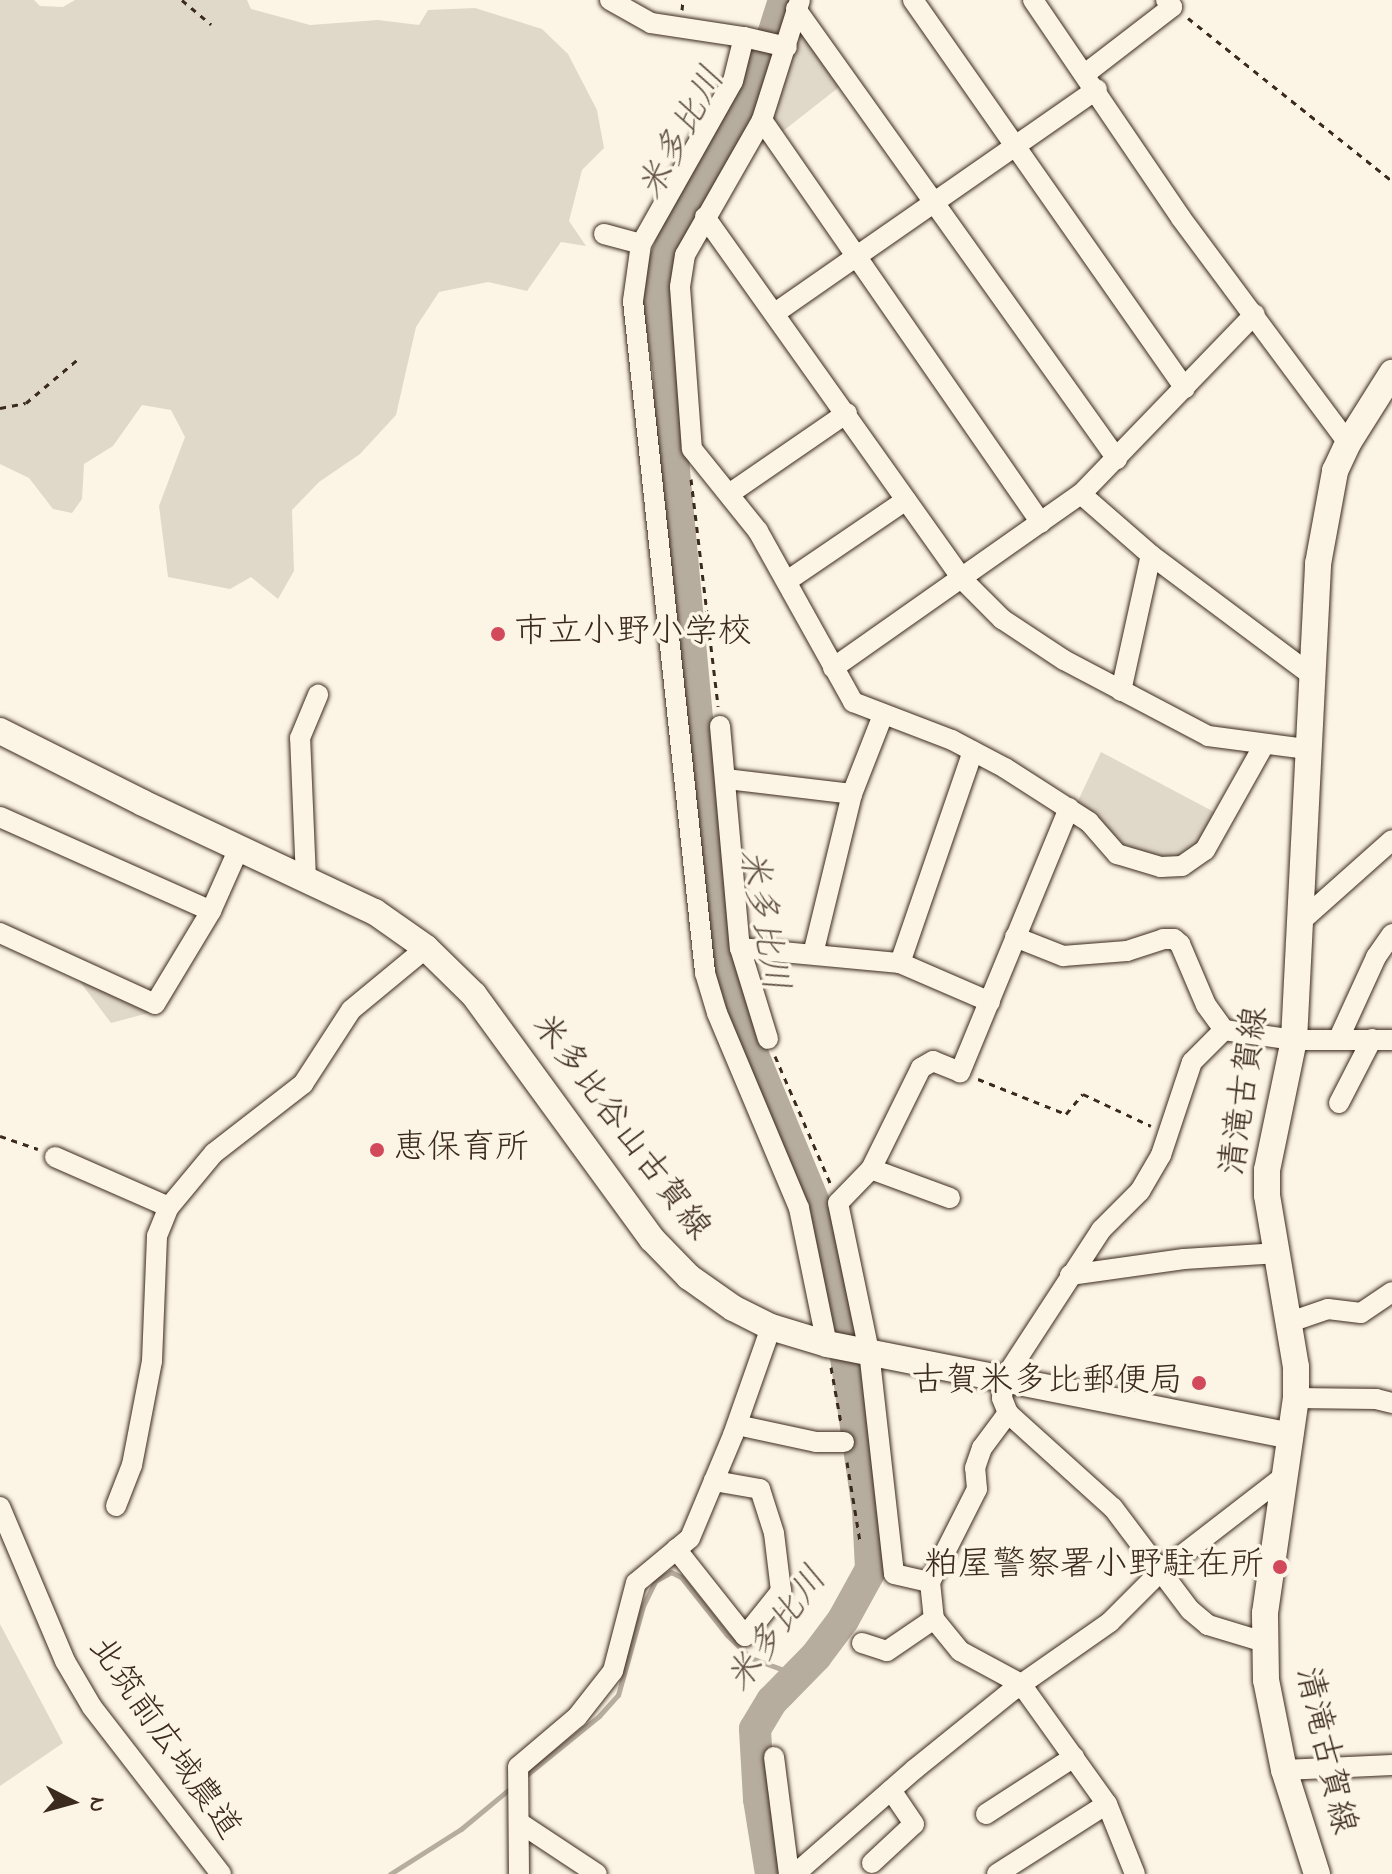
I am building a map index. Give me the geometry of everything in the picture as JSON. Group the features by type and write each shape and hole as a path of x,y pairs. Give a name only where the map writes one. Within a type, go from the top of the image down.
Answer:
{"main road":[{"name":"清滝古賀線","path":"1317,1874 1272,1721 1264,1642 1283,1477 1296,1398 1290,1322 1267,1195 1267,1170 1294,1040 1310,674 1318,564 1328,498 1348,443 1387,393"},
{"name":"米多比谷山古賀線","path":"0,731 375,912 426,948 474,995 652,1239 689,1277 733,1308 771,1327 827,1344 1290,1436"}],"street":[{"path":"610,0 651,23 787,47"},
{"path":"913,0 1185,388"},
{"path":"1033,0 1181,218 1348,443"},
{"path":"775,313 1016,145 1091,82 1169,4"},
{"path":"798,5 762,120 685,255 680,287 692,449 758,531 853,702 973,751 1089,822 1117,854 1161,867 1182,866 1205,850 1264,745"},
{"path":"798,5 1117,459"},
{"path":"744,37 733,81 641,244 633,301 638,374 705,973 717,1013 799,1208 827,1344"},
{"path":"762,120 1041,523"},
{"path":"705,217 962,579 1002,619 1121,691 1208,736 1307,749"},
{"path":"604,234 641,244"},
{"path":"833,668 1081,494 1255,314"},
{"path":"729,494 847,413"},
{"path":"1081,494 1151,555 1310,674"},
{"path":"787,581 906,500"},
{"path":"1121,691 1151,555"},
{"path":"306,879 300,738 318,695"},
{"path":"813,954 852,794 883,715"},
{"path":"720,726 740,948 768,1039"},
{"path":"900,963 973,751"},
{"path":"727,779 852,794"},
{"path":"930,1582 894,1574 865,1350 838,1203 871,1169 921,1068 933,1061 960,1072 1069,808"},
{"path":"0,817 211,911"},
{"path":"1300,922 1392,840"},
{"path":"0,933 155,1004 211,911 239,848"},
{"path":"1339,1038 1376,957 1392,934"},
{"path":"1015,937 1063,956 1127,951 1163,939 1174,939 1180,944 1206,1005 1224,1030 1294,1040 1382,1040"},
{"path":"116,1506 132,1465 152,1361 157,1236 169,1207 214,1153 303,1084 351,1010 426,948"},
{"path":"740,948 900,963 990,1002"},
{"path":"1224,1030 1192,1062 1169,1134 1140,1191 1101,1230 1070,1275 1004,1379 1002,1398 1008,1413 1113,1508 1190,1610 1208,1625 1264,1642"},
{"path":"1339,1103 1382,1040"},
{"path":"55,1157 169,1207"},
{"path":"871,1169 950,1198"},
{"path":"1070,1275 1184,1259 1279,1253"},
{"path":"1290,1322 1328,1309 1361,1313 1392,1292"},
{"path":"519,1874 518,1767 577,1717 613,1671 636,1583 690,1538 737,1425 771,1327"},
{"path":"1296,1398 1376,1399 1392,1403"},
{"path":"1008,1413 982,1448 975,1468 977,1489 930,1582 934,1619 960,1651 1021,1684 1107,1804 1135,1874"},
{"path":"737,1425 816,1442 844,1442"},
{"path":"795,1874 891,1790 1021,1684 1110,1622 1160,1572 1283,1477"},
{"path":"676,1549 745,1636 781,1591 774,1533 760,1489 714,1481"},
{"name":"北筑前広域農道","path":"0,1507 65,1661 85,1696 129,1758 221,1874"},
{"path":"862,1643 887,1651 934,1619"},
{"path":"774,1757 789,1874"},
{"path":"986,1814 1074,1757"},
{"path":"1284,1770 1392,1765"},
{"path":"872,1863 914,1824 891,1790"},
{"path":"997,1874 1107,1804"},
{"path":"520,1823 597,1874"}],"path":[{"path":"182,0 211,24"},
{"path":"1169,4 1202,27 1392,181"},
{"path":"0,408 26,403 78,359"},
{"path":"692,449 690,482 720,726"},
{"path":"768,1039 838,1203"},
{"path":"960,1072 1066,1114 1083,1094 1169,1134"},
{"path":"0,1136 55,1157"}],"shaded area":[{"path":"0,0 34,0 40,6 63,7 75,0 247,0 251,9 310,25 378,20 419,25 428,10 475,8 542,29 568,54 597,110 604,148 582,170 569,221 586,246 561,242 527,291 488,282 439,292 416,327 396,415 360,454 319,482 292,510 294,571 278,599 251,577 230,589 168,577 159,506 185,437 171,410 142,405 113,446 84,464 82,499 72,513 53,509 29,478 0,464"},
{"path":"797,26 843,84 778,135 769,122"},
{"path":"1101,752 1218,814 1197,850 1177,860 1141,857 1118,847 1077,803"},
{"path":"78,979 156,1011 111,1023"},
{"path":"0,1624 63,1743 0,1786"}],"waterway":[{"name":"米多比川","path":"771,1874 759,1799 755,1729 772,1701 816,1656 843,1620 871,1569 868,1510 840,1315 816,1207 744,1033 727,983 716,923 671,442 669,373 658,301 665,261 682,214 712,172 757,85 784,0"},
{"path":"524,1777 599,1716 618,1695 643,1606 655,1581 671,1572 681,1577 727,1635 751,1658 795,1674"},
{"path":"390,1874 461,1829 513,1786"}],"place":[{"name":"市立小野小学校","path":"498,634"},
{"name":"恵保育所","path":"377,1150"},
{"name":"古賀米多比郵便局","path":"1199,1383"},
{"name":"粕屋警察署小野駐在所","path":"1280,1567"}]}
